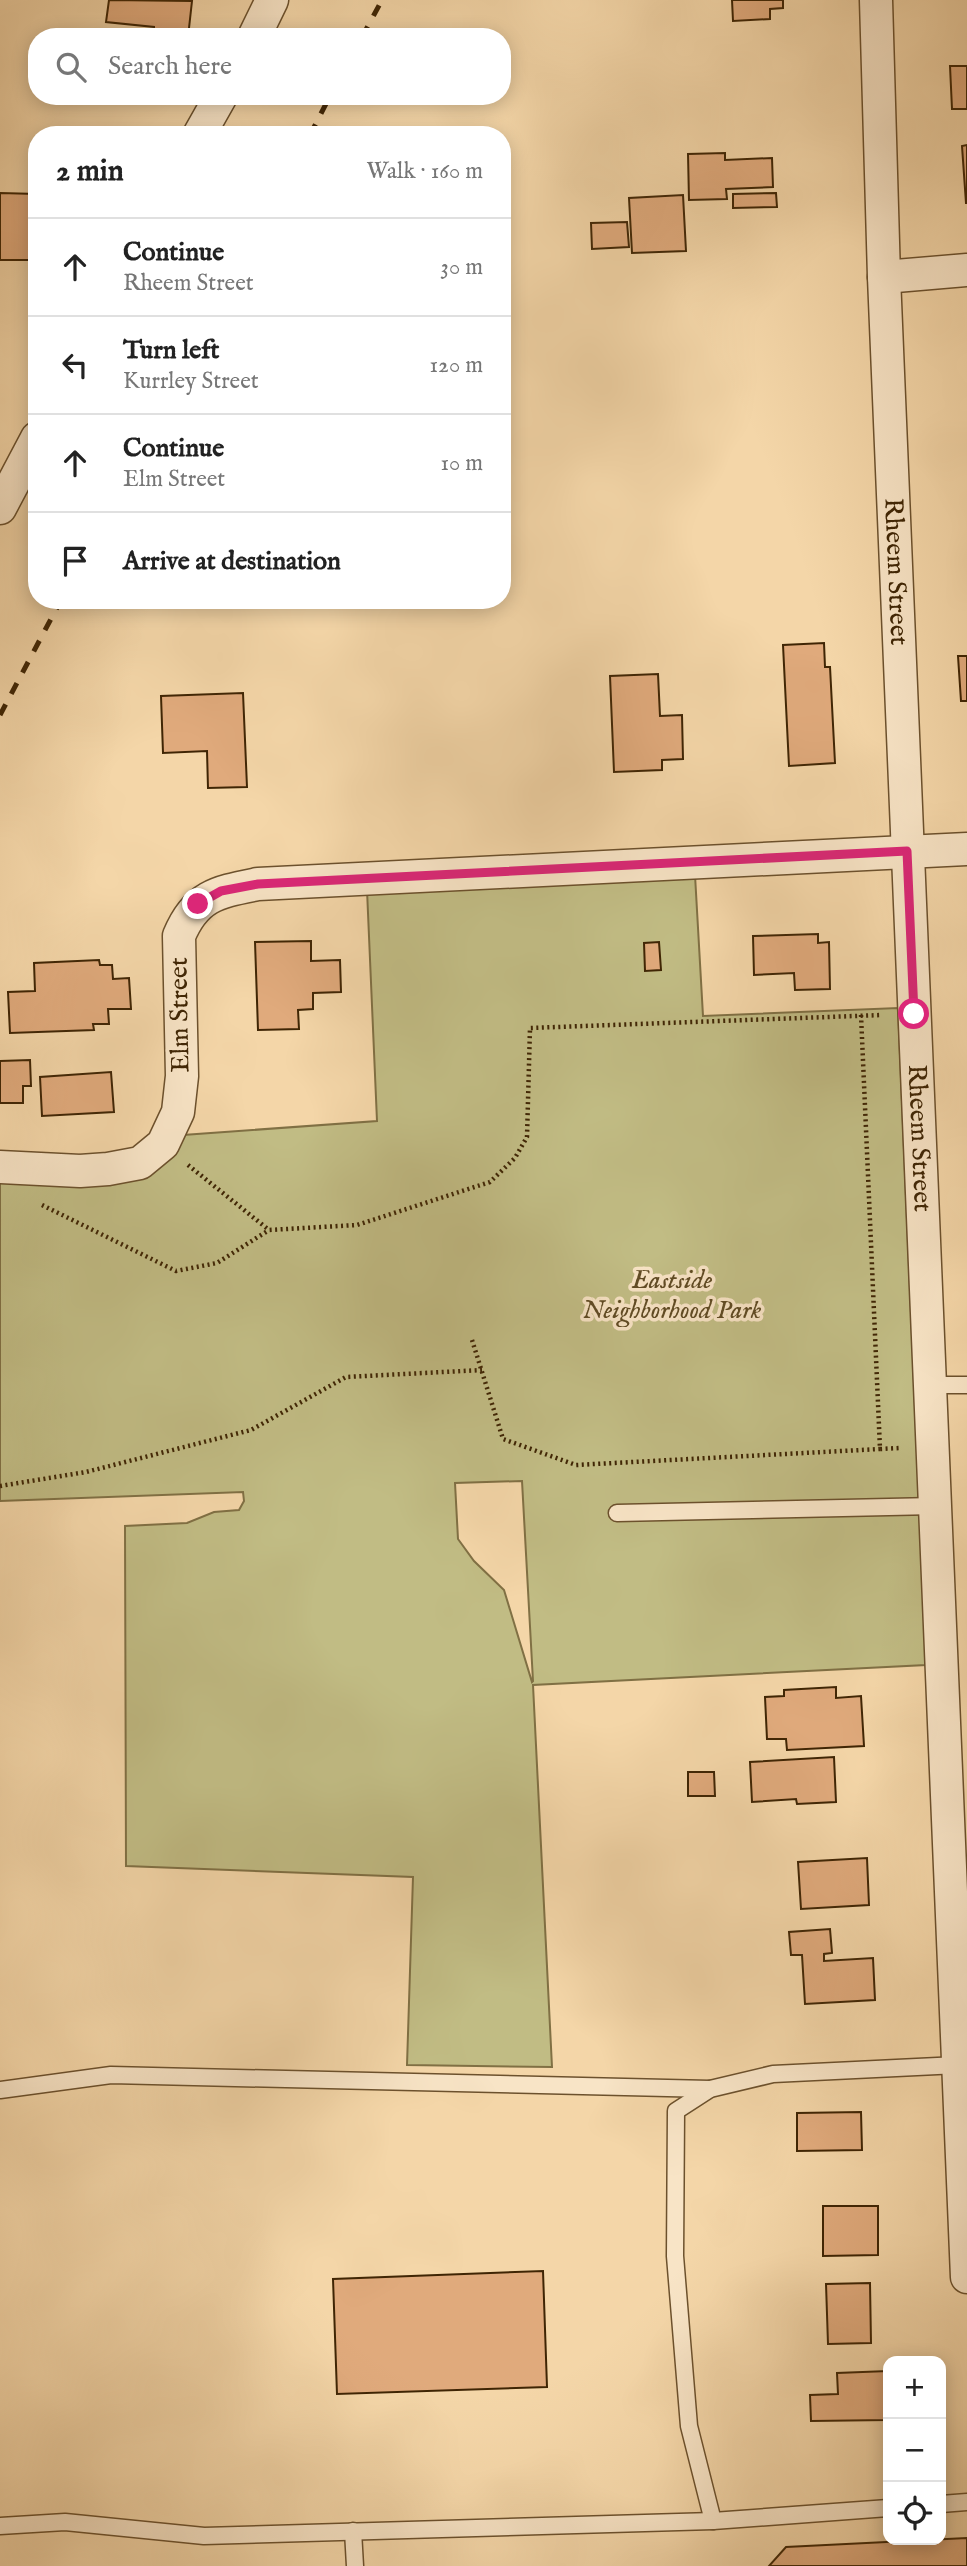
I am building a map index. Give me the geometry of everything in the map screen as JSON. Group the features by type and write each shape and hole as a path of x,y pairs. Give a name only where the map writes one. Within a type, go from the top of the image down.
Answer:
{"street":[{"path":"258,28 272,0"},
{"name":"Rheem Street","path":"876,0 884,277 967,2277"},
{"path":"204,126 216,105"},
{"path":"884,277 967,270"},
{"path":"0,508 28,455"},
{"name":"Elm Street","path":"163,1144 178,1112 181,1076 179,936 187,918 198,904 221,891 258,884 967,849"},
{"path":"0,1167 80,1171 108,1169 140,1163 163,1144"}],"lane":[{"path":"931,1385 967,1385"},
{"path":"617,1513 935,1506"},
{"path":"0,2090 111,2075 710,2089 772,2074 958,2065"},
{"path":"710,2089 676,2110 675,2256 689,2426 713,2521"},
{"path":"946,2504 967,2502"},
{"path":"0,2526 65,2522 204,2536 713,2521 883,2508"},
{"path":"353,2532 355,2566"}],"path":[{"path":"31,1203 42,1205 176,1271 217,1263 269,1230 357,1225 490,1182 515,1158 527,1137 530,1028 914,1014"},
{"path":"860,1015 880,1449"},
{"path":"163,1144 269,1230"},
{"path":"472,1340 503,1439 576,1465 933,1447"},
{"path":"0,1486 86,1472 251,1430 346,1377 482,1370"}],"green space":[{"name":"Eastside Neighborhood Park","path":"695,875 703,1016 898,1008 926,1665 533,1685 552,2067 407,2065 413,1877 126,1866 125,1526 187,1523 214,1512 239,1510 244,1501 243,1492 0,1501 0,1181 94,1186 124,1179 183,1135 377,1121 367,890","holes":["522,1481 533,1681 504,1590 474,1561 458,1539 455,1483"]}],"building":[{"path":"109,0 192,1 189,28 154,28 106,22"},
{"path":"732,0 783,0 783,8 770,9 770,19 733,21"},
{"path":"950,66 967,66 967,109 952,109"},
{"path":"967,145 967,203 966,203 962,146"},
{"path":"725,153 725,160 772,158 773,187 726,189 727,199 689,200 688,154"},
{"path":"0,193 28,194 28,260 0,260"},
{"path":"776,193 777,207 733,208 733,194"},
{"path":"683,195 686,251 632,253 629,198"},
{"path":"627,222 629,247 592,249 591,223"},
{"path":"824,643 825,667 830,667 835,763 789,766 783,645"},
{"path":"958,656 967,656 967,701 961,701"},
{"path":"658,674 660,716 682,715 683,759 662,760 662,770 614,772 610,676"},
{"path":"243,693 247,787 208,788 207,751 163,753 161,696"},
{"path":"818,934 818,943 829,942 830,989 795,990 794,973 754,975 753,936"},
{"path":"311,941 311,961 340,960 341,992 313,993 313,1009 298,1010 299,1029 258,1030 255,942"},
{"path":"659,942 661,970 645,971 644,943"},
{"path":"99,960 100,965 112,965 113,979 129,978 131,1009 108,1009 109,1024 93,1024 94,1030 10,1033 8,992 35,991 34,963"},
{"path":"30,1060 31,1086 23,1086 23,1103 0,1103 0,1061"},
{"path":"111,1072 114,1112 42,1116 40,1077"},
{"path":"836,1687 836,1698 861,1696 864,1746 787,1750 786,1739 767,1739 765,1697 784,1696 784,1690"},
{"path":"834,1757 836,1802 797,1804 796,1799 752,1802 750,1762"},
{"path":"688,1772 714,1772 715,1796 688,1796"},
{"path":"867,1858 869,1905 801,1909 798,1862"},
{"path":"830,1929 832,1953 824,1954 824,1961 873,1958 875,2000 805,2004 802,1955 791,1955 789,1932"},
{"path":"861,2112 862,2150 797,2151 797,2113"},
{"path":"823,2206 878,2206 878,2255 823,2256"},
{"path":"543,2271 547,2387 337,2394 333,2279"},
{"path":"870,2283 871,2343 828,2344 826,2284"},
{"path":"883,2371 883,2420 811,2421 810,2395 838,2394 837,2373"},
{"path":"967,2538 967,2566 769,2566 786,2547 883,2542 883,2545 946,2545 946,2539"}],"railway":[{"path":"367,28 382,0"},
{"path":"315,126 325,105"},
{"path":"0,715 56,609"}],"route":[{"path":"198,904 221,891 258,884 907,851 914,1014"}]}
